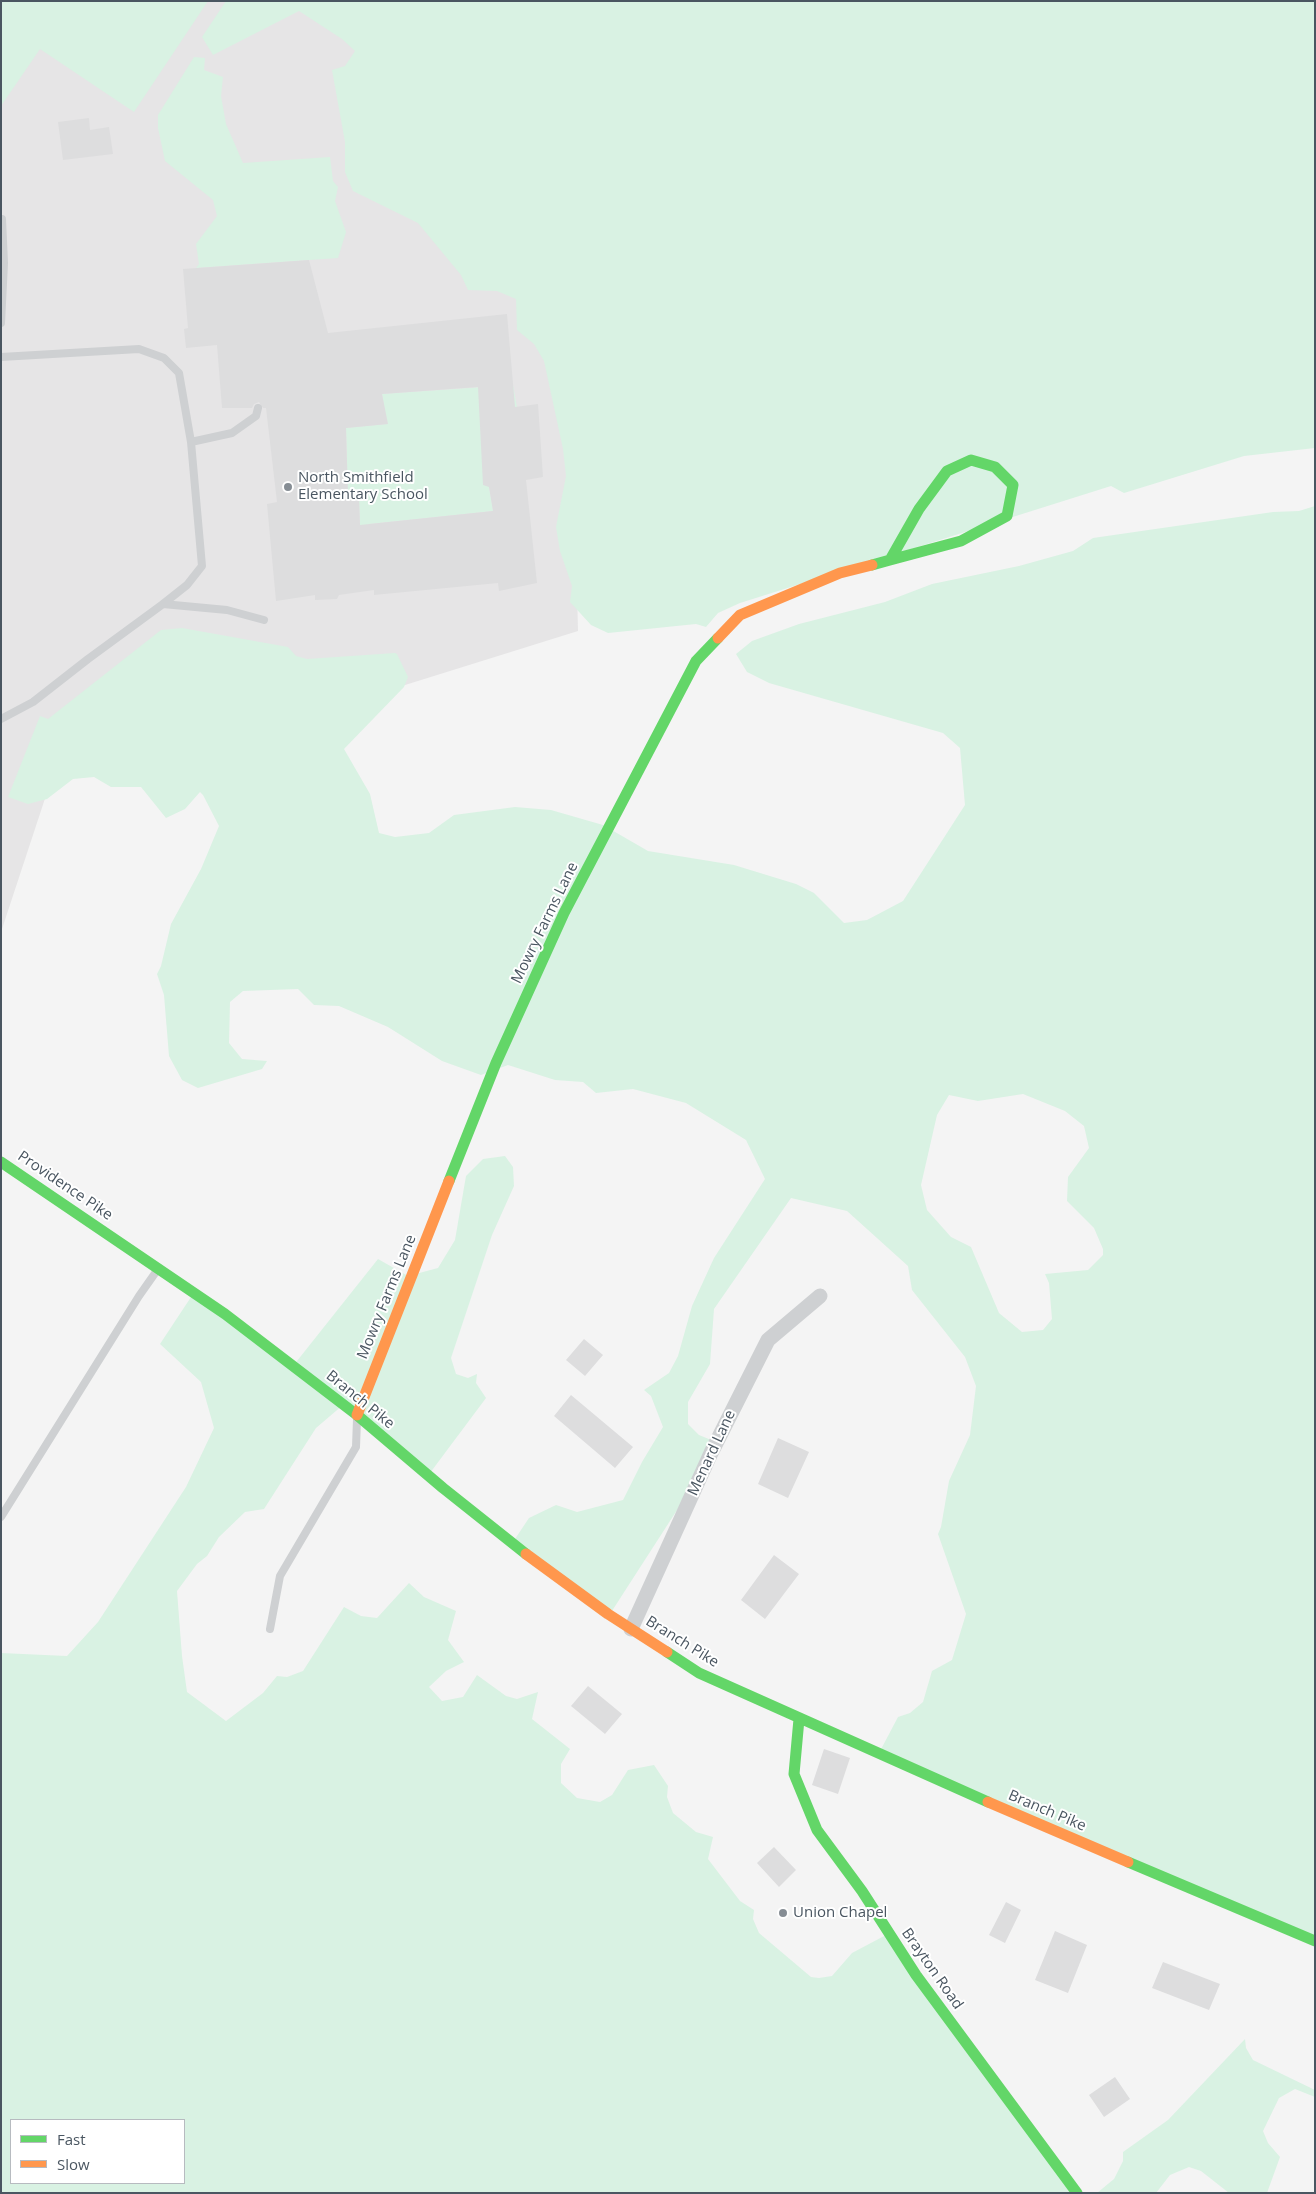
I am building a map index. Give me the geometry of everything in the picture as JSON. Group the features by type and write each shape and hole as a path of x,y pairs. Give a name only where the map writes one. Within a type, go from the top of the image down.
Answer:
{"street":[{"name":"Mowry Farms Lane","path":"357,1414 496,1063 564,913 696,661 740,615 840,573 890,560 961,541 1007,516 1013,485 995,466 971,460 947,471 919,510 890,560"},
{"name":"Providence Pike","path":"1,1162 111,1236"},
{"name":"Branch Pike","path":"111,1236 225,1314 357,1414 443,1488 533,1559 632,1629 699,1673 1012,1813 1315,1941"},
{"name":"Menard Lane","path":"632,1629 711,1453 768,1340 820,1296"},
{"name":"Brayton Road","path":"799,1719 794,1774 817,1830 862,1892 916,1975 1077,2193"}],"lane":[{"path":"1,323 4,263 2,219"},
{"path":"1,357 139,349 164,358 179,373 191,442 202,566 187,586 164,604 33,702 1,719"},
{"path":"191,442 232,433 256,416 258,408"},
{"path":"164,604 226,610 264,620"},
{"path":"1,1517 139,1296 158,1269"},
{"path":"270,1629 280,1576 356,1446 357,1414"}],"shaded area":[{"name":"North Smithfield Elementary School","path":"1,1 356,1 571,342 578,631 213,745 61,750 1,932"}],"green space":[{"path":"1,1 208,1 134,112 40,49 1,106"},
{"path":"226,1 1315,1 1315,448 1244,456 1124,493 1111,486 740,603 718,613 706,627 696,624 608,633 591,625 570,602 572,586 560,551 556,527 566,476 563,449 544,361 534,344 517,330 516,299 497,291 468,290 461,275 418,223 353,191 345,172 345,142 332,70 345,66 355,51 342,39 299,11 213,55 202,37"},
{"path":"194,57 205,58 204,70 223,77 221,96 226,124 243,163 330,157 333,181 338,187 335,201 346,232 338,258 196,268 199,264 196,244 217,216 213,200 165,161 158,128 158,115"},
{"path":"513,385 517,407 489,487 493,511 369,524 361,554 359,499 348,497 346,428 387,424 382,394"},
{"path":"1315,506 1315,1941 879,1753 898,1717 910,1713 923,1702 932,1671 952,1660 966,1614 938,1534 941,1527 949,1481 970,1435 976,1386 965,1357 912,1290 908,1266 847,1211 791,1198 714,1309 710,1364 688,1402 688,1424 699,1435 716,1442 679,1507 610,1614 513,1542 529,1518 556,1505 577,1512 623,1500 642,1462 663,1427 651,1396 644,1390 669,1373 678,1356 692,1306 714,1258 765,1179 746,1140 686,1103 633,1089 596,1093 583,1082 555,1080 508,1065 481,1075 442,1061 388,1027 339,1006 314,1005 298,989 243,991 230,1002 229,1043 242,1059 267,1061 262,1069 198,1088 182,1080 169,1056 164,995 157,974 161,966 171,924 201,869 219,826 203,795 200,792 185,809 166,818 141,787 111,787 94,777 73,779 47,799 28,804 8,797 40,716 48,719 161,630 182,628 288,647 296,656 307,659 395,653 408,677 404,687 344,749 370,794 379,833 395,837 429,833 454,815 515,807 551,810 603,825 648,851 734,865 796,884 814,893 844,923 867,920 903,901 965,805 960,748 943,733 769,683 747,672 736,654 752,641 799,624 885,602 932,584 1019,566 1073,551 1093,538 1273,512 1299,511","holes":["1023,1094 1065,1111 1084,1126 1089,1148 1068,1177 1067,1201 1094,1228 1103,1249 1103,1255 1088,1270 1045,1274 1049,1283 1052,1319 1043,1330 1022,1332 999,1313 971,1247 951,1237 927,1210 921,1185 937,1115 949,1095 978,1101"]},
{"path":"505,1156 513,1167 514,1186 492,1235 451,1358 456,1374 468,1378 477,1374 476,1383 486,1398 430,1473 343,1405 316,1428 264,1509 245,1512 219,1537 207,1556 197,1564 177,1591 187,1692 226,1721 263,1693 277,1676 287,1677 303,1671 344,1607 361,1616 377,1618 409,1583 424,1597 456,1611 448,1640 464,1662 446,1671 429,1687 442,1701 463,1697 477,1675 506,1696 517,1699 538,1692 532,1719 570,1749 561,1764 561,1783 577,1798 600,1802 612,1795 628,1770 654,1765 668,1786 667,1797 673,1813 696,1832 713,1837 708,1859 740,1901 754,1910 753,1919 759,1933 811,1977 832,1976 852,1953 886,1935 1077,2193 1,2193 1,1653 67,1656 98,1622 186,1487 214,1428 201,1382 160,1344 193,1294 293,1366 378,1259 408,1276 438,1268 455,1240 466,1176 483,1159"},
{"path":"1245,2039 1246,2048 1253,2060 1315,2090 1315,2097 1295,2089 1279,2098 1263,2131 1268,2143 1280,2157 1267,2193 1229,2193 1201,2171 1189,2167 1170,2175 1156,2193 1097,2193 1114,2179 1123,2161 1123,2152 1168,2120"}],"building":[{"path":"89,118 90,130 109,127 113,154 63,160 58,122"},
{"path":"309,260 328,333 507,314 515,407 538,404 543,477 526,480 537,583 499,591 498,583 374,595 374,590 339,595 337,599 315,600 315,595 276,601 267,504 277,502 266,408 263,408 259,402 254,404 252,408 222,408 217,345 186,348 184,329 188,328 183,269","holes":["478,387 483,485 489,487 493,511 360,525 359,498 348,497 346,428 388,424 382,394"]},
{"path":"584,1339 603,1355 585,1376 566,1360"},
{"path":"571,1395 633,1447 615,1468 554,1416"},
{"path":"778,1438 809,1452 788,1498 758,1484"},
{"path":"774,1555 799,1574 765,1619 741,1600"},
{"path":"588,1686 622,1714 605,1734 571,1706"},
{"path":"824,1749 850,1758 838,1794 812,1785"},
{"path":"774,1847 796,1870 779,1887 757,1863"},
{"path":"1006,1902 1021,1910 1005,1943 989,1935"},
{"path":"1055,1931 1087,1945 1068,1993 1035,1980"},
{"path":"1163,1962 1220,1984 1209,2010 1152,1988"},
{"path":"1115,2077 1130,2099 1104,2117 1089,2095"}],"traffic: fast":[{"path":"872,565 961,541 1007,516 1013,485 995,467 971,460 947,471 919,509 890,560"},
{"path":"449,1181 496,1063 564,913 696,661 718,638"},
{"path":"1,1162 225,1314 357,1415 443,1488 526,1554"},
{"path":"667,1652 699,1673 988,1802"},
{"path":"799,1719 794,1774 817,1830 862,1891 916,1975 1077,2193"},
{"path":"1128,1862 1315,1941"}],"traffic: slow":[{"path":"718,638 740,615 840,573 872,565"},
{"path":"357,1415 449,1181"},
{"path":"526,1554 608,1614 667,1652"},
{"path":"988,1802 1128,1862"}],"place":[{"name":"North Smithfield Elementary School","path":"288,487"},
{"name":"Union Chapel","path":"783,1913"}]}
